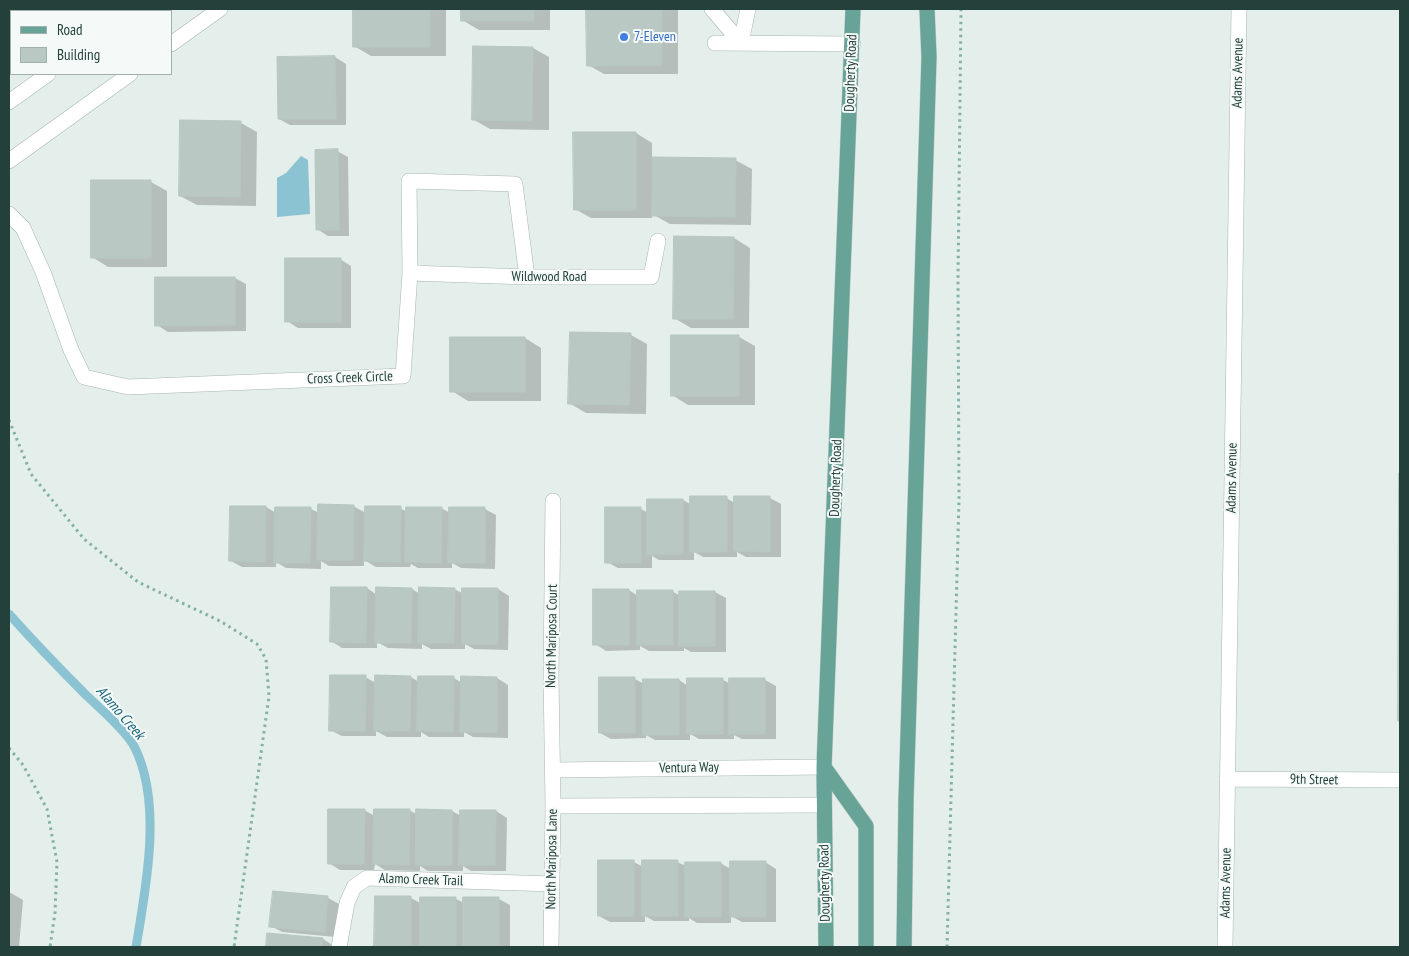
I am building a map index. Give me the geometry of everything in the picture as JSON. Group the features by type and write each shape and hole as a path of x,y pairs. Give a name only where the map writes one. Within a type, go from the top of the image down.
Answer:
{"main road":[{"name":"Dougherty Road","path":"826,947 824,767 853,9"},
{"path":"904,947 906,799 928,57 927,9"},
{"path":"824,767 866,826 866,947"}],"street":[{"path":"172,43 220,9"},
{"path":"712,9 741,43"},
{"path":"741,43 748,9"},
{"name":"Adams Avenue","path":"1225,947 1238,9"},
{"path":"715,43 853,44"},
{"path":"9,102 47,75"},
{"path":"9,161 129,75"},
{"name":"Cross Creek Circle","path":"9,214 23,228 43,272 71,350 84,377 128,387 403,376 410,273 409,181 515,184 527,277"},
{"name":"Wildwood Road","path":"410,273 527,277 651,277 658,241"},
{"name":"North Mariposa Court","path":"553,501 551,676 553,770"},
{"name":"Ventura Way","path":"553,770 824,767"},
{"name":"North Mariposa Lane","path":"551,947 553,770"},
{"name":"9th Street","path":"1227,779 1400,780"},
{"path":"554,806 824,804"},
{"name":"Alamo Creek Trail","path":"340,947 347,903 354,887 367,878 552,884"}],"path":[{"path":"947,947 959,500 958,281 961,9"},
{"path":"9,420 31,474 84,539 138,582 220,621 257,644 266,660 270,696 234,947"},
{"path":"9,748 23,765 47,808 57,862 55,913 50,947"}],"water":[{"path":"301,156 308,160 310,214 277,217 277,178 286,173"}],"building":[{"path":"353,9 430,9 430,47 353,47"},
{"path":"461,9 534,9 534,21 461,21"},
{"name":"7-Eleven","path":"586,9 662,9 662,65 587,66"},
{"path":"473,46 533,47 532,121 472,120"},
{"path":"335,56 336,119 278,119 277,57"},
{"path":"180,120 241,121 240,197 179,196"},
{"path":"573,132 636,132 636,210 574,210"},
{"path":"338,149 339,230 316,230 315,150"},
{"path":"653,157 736,158 735,217 652,216"},
{"path":"91,180 151,180 151,258 91,258"},
{"path":"674,236 734,237 733,319 673,319"},
{"path":"285,258 341,258 341,322 285,322"},
{"path":"155,277 235,277 235,325 155,326"},
{"path":"570,332 631,333 629,405 568,404"},
{"path":"671,335 739,335 739,396 671,396"},
{"path":"450,337 525,337 525,392 450,392"},
{"path":"1399,473 1400,721 1398,721"},
{"path":"690,496 727,496 727,552 690,552"},
{"path":"734,496 770,496 770,552 734,551"},
{"path":"647,499 683,499 683,554 647,555"},
{"path":"318,504 354,505 353,560 317,560"},
{"path":"230,506 266,506 265,562 229,561"},
{"path":"365,506 401,506 400,562 364,561"},
{"path":"275,507 311,507 310,563 274,563"},
{"path":"406,507 442,507 441,563 405,562"},
{"path":"449,507 485,507 485,563 448,563"},
{"path":"605,507 641,507 641,563 605,563"},
{"path":"331,587 367,587 366,643 330,642"},
{"path":"376,587 412,588 411,643 375,643"},
{"path":"419,587 455,588 454,643 418,643"},
{"path":"462,588 498,588 498,644 462,644"},
{"path":"593,589 629,589 629,645 593,645"},
{"path":"637,590 673,590 673,645 637,645"},
{"path":"679,591 715,591 715,646 679,646"},
{"path":"330,675 366,675 365,731 329,731"},
{"path":"375,675 411,676 410,731 374,731"},
{"path":"418,676 454,676 453,732 417,731"},
{"path":"461,676 497,677 497,732 460,732"},
{"path":"599,677 635,677 635,733 599,733"},
{"path":"687,678 723,678 723,734 687,734"},
{"path":"729,678 765,678 765,734 729,734"},
{"path":"643,679 679,679 679,735 643,735"},
{"path":"328,809 365,809 364,864 328,864"},
{"path":"374,809 410,809 409,865 373,864"},
{"path":"416,809 452,810 452,865 416,865"},
{"path":"460,810 496,810 495,865 459,865"},
{"path":"598,860 634,860 634,916 598,916"},
{"path":"642,860 678,860 678,916 642,916"},
{"path":"730,861 766,861 766,917 730,917"},
{"path":"685,862 721,862 721,917 685,917"},
{"path":"273,891 328,896 325,932 269,927"},
{"path":"375,896 411,896 411,947 374,947"},
{"path":"420,897 456,897 456,947 420,947"},
{"path":"463,897 499,897 499,947 463,947"},
{"path":"267,933 323,938 322,947 266,947"}],"waterway":[{"name":"Alamo Creek","path":"9,614 57,666 125,733 134,746 143,768 148,793 150,845 136,947"}],"place":[{"name":"7-Eleven","path":"624,37"}]}
